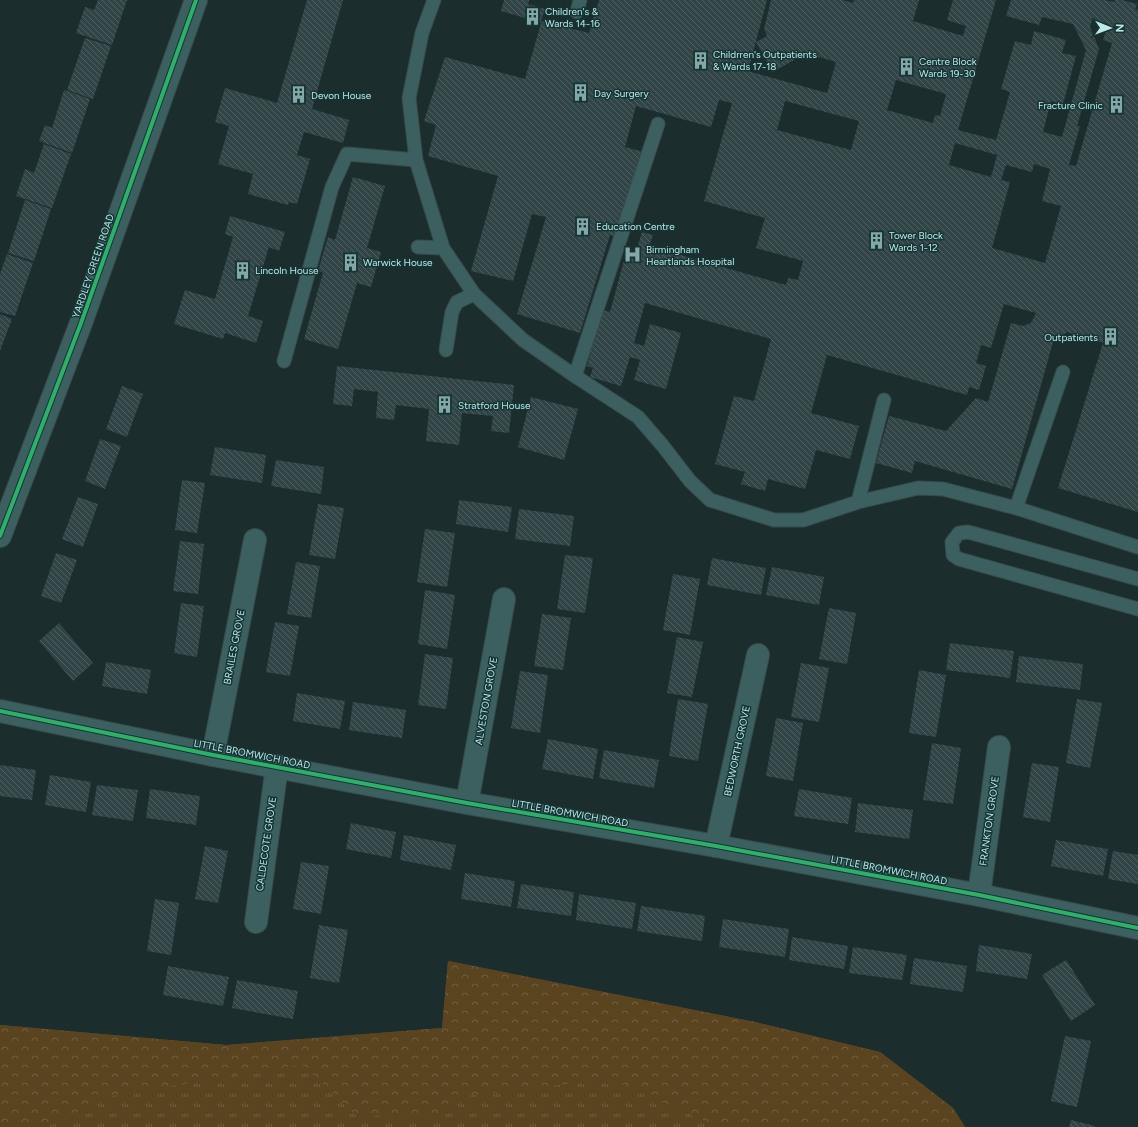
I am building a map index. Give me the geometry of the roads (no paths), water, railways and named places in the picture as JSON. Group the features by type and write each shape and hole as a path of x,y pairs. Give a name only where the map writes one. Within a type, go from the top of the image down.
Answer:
{"street":[{"name":"YARDLEY GREEN ROAD","path":"0,536 81,323 196,0"},
{"name":"BRAILES GROVE","path":"213,755 255,540"},
{"name":"ALVESTON GROVE","path":"468,803 504,599"},
{"name":"BEDWORTH GROVE","path":"716,846 758,655"},
{"name":"LITTLE BROMWICH ROAD","path":"0,711 213,755 468,803 716,846 979,895 1138,928"},
{"name":"FRANKTON GROVE","path":"979,895 999,747"},
{"name":"CALDECOTE GROVE","path":"256,922 276,766"}],"lane":[{"path":"434,0 422,33 408,98 416,160 443,248 474,294 523,340 638,417 690,481 710,500 774,520 803,520 858,502 918,488 943,489 1016,508 1138,547"},
{"path":"575,376 658,124"},
{"path":"284,361 332,187 347,154 416,160"},
{"path":"418,247 443,248"},
{"path":"446,350 452,312 457,302 474,294"},
{"path":"1016,508 1063,372"},
{"path":"858,502 884,400"},
{"path":"1138,579 968,532 958,533 952,542 953,554 959,558 1138,609"}],"place":[{"name":"Children's & Wards 14-16","path":"532,17"},
{"name":"Childrren's Outpatients & Wards 17-18","path":"700,60"},
{"name":"Centre Block Wards 19-30","path":"906,67"},
{"name":"Day Surgery","path":"581,93"},
{"name":"Devon House","path":"298,95"},
{"name":"Fracture Clinic","path":"1116,105"},
{"name":"Education Centre","path":"583,226"},
{"name":"Tower Block Wards 1-12","path":"876,241"},
{"name":"Birmingham Heartlands Hospital","path":"633,255"},
{"name":"Warwick House","path":"350,262"},
{"name":"Lincoln House","path":"242,270"},
{"name":"Outpatients","path":"1111,337"},
{"name":"Stratford House","path":"445,405"}]}
